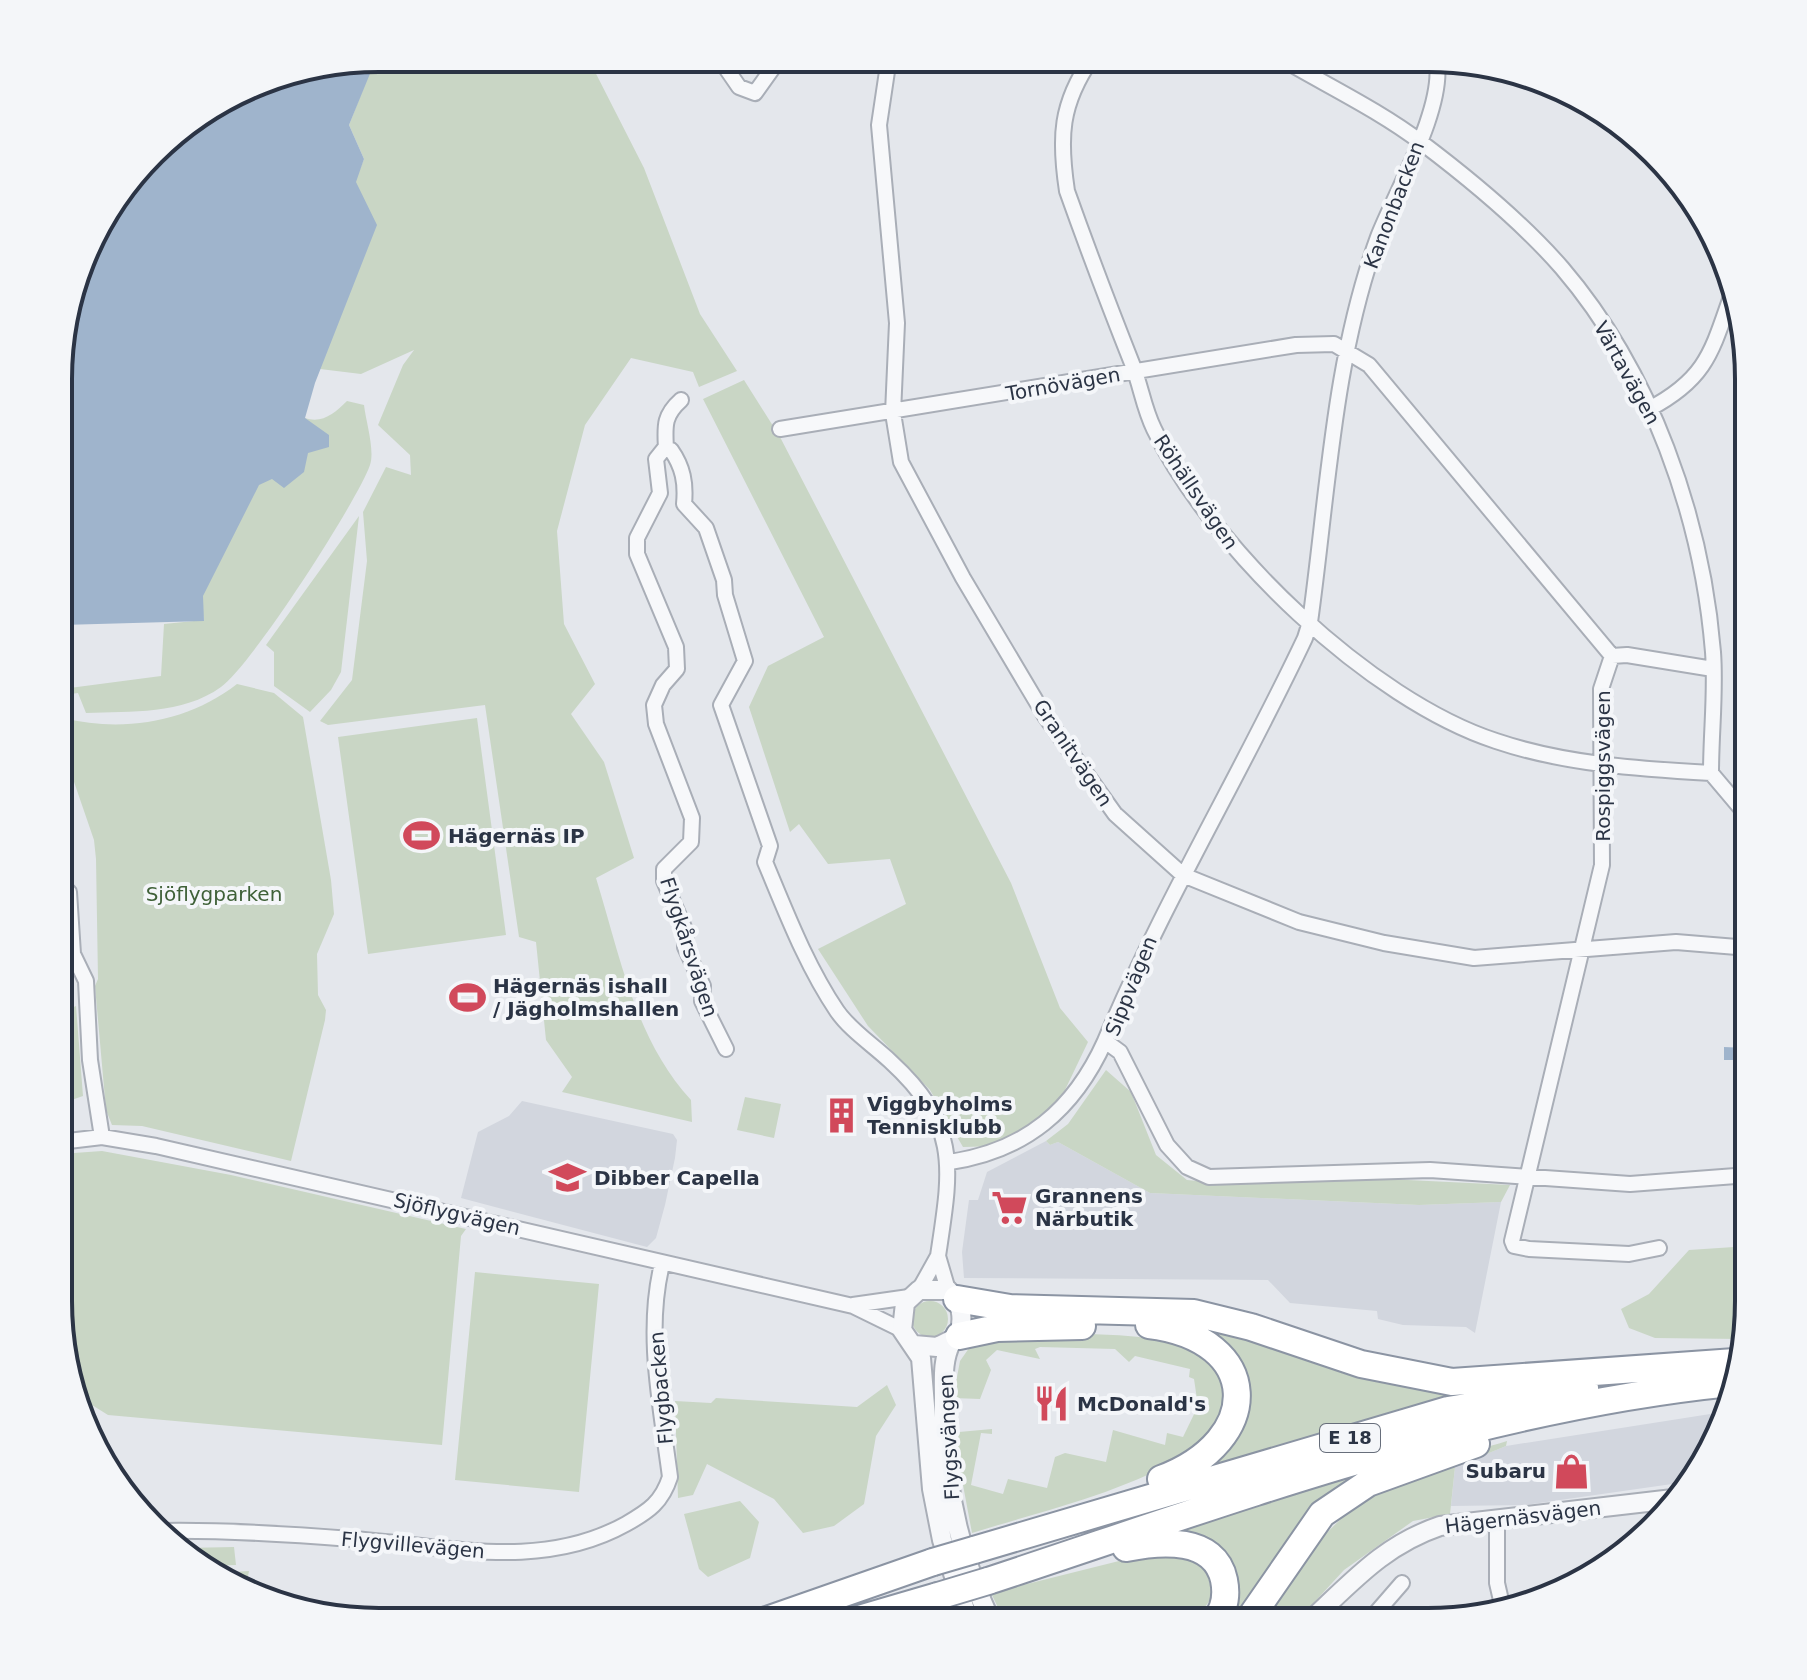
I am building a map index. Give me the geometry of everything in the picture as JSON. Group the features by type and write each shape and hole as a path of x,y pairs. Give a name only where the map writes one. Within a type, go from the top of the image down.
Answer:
{"highway":[{"path":"952,1294 1010,1308 1194,1313 1251,1327 1361,1364 1452,1382 1729,1363"},
{"path":"960,1338 997,1328 1108,1325 1173,1328 1193,1334 1215,1350 1235,1386 1237,1403 1231,1425 1219,1444 1188,1469 974,1550"},
{"name":"E 18","path":"801,1608 933,1562 1448,1410 1728,1364"},
{"name":"E 18","path":"897,1608 1369,1456 1506,1418 1669,1389 1724,1384"},
{"path":"1257,1608 1322,1514 1368,1483 1454,1451 1614,1412 1669,1389"},
{"path":"988,1581 1144,1544 1173,1542 1211,1556 1222,1571 1227,1591 1223,1608"}],"street":[{"path":"729,72 739,87 755,93 770,72"},
{"name":"Granitvägen","path":"887,72 879,125 897,323 893,413 901,462 916,494 1052,726 1115,814 1183,875 1299,922 1384,943 1474,958 1676,942 1735,947"},
{"name":"Röhällsvägen","path":"1085,72 1065,109 1062,163 1067,191 1154,430 1218,530 1245,563 1310,622 1389,683 1469,730 1555,757 1711,773"},
{"name":"Värtavägen","path":"1304,72 1419,141 1492,200 1562,269 1612,339 1649,409 1676,473 1704,584 1713,669 1711,773"},
{"name":"Kanonbacken","path":"1345,350 1378,238 1434,97 1435,72"},
{"path":"1649,409 1693,382 1706,362 1727,308"},
{"name":"Tornövägen","path":"780,429 1321,342 1345,350"},
{"path":"1345,350 1369,365 1612,656 1627,655 1713,669"},
{"name":"Sippvägen","path":"1345,350 1310,622 1253,746 1146,945 1105,1041 1120,1052 1176,1157 1209,1177 1400,1170 1524,1179 1668,1184 1735,1177"},
{"path":"681,400 669,410 663,427 666,449 671,450 682,471 686,486 684,504 706,528 739,633 745,661 721,705 770,846 765,862 805,955 838,1013 921,1091 941,1129 950,1162 938,1256 900,1317 902,1330 914,1345 937,1347 960,1338 962,1312 938,1256"},
{"name":"Flygkårsvägen","path":"666,449 656,459 660,493 637,538 637,554 676,647 677,669 663,685 654,705 656,724 692,818 691,842 664,869 664,881 686,932 685,947 703,986 702,1001 726,1049"},
{"name":"Rospiggsvägen","path":"1612,656 1601,689 1602,865 1584,951 1512,1236 1514,1246 1629,1254 1659,1248"},
{"path":"1711,773 1735,801"},
{"path":"72,938 73,954 86,981 90,1060 102,1137"},
{"path":"950,1162 1002,1151 1051,1121 1079,1089 1105,1041"},
{"name":"Sjöflygvägen","path":"72,1141 102,1137 156,1146 447,1211 662,1264 853,1306 902,1330"},
{"name":"Flygbacken","path":"654,1507 664,1496 670,1477 654,1350 657,1286 662,1264"},
{"path":"914,1294 952,1294"},
{"name":"Sjöflygvägen","path":"853,1306 914,1294"},
{"name":"Flygsvängen","path":"960,1338 944,1399 947,1476 954,1518 986,1608"},
{"name":"Flygsvängen","path":"914,1345 921,1358 925,1388 932,1489 942,1540 964,1608"},
{"name":"Hägernäsvägen","path":"1325,1608 1385,1551 1411,1536 1440,1526 1661,1500"},
{"name":"Flygvillevägen","path":"176,1531 257,1532 415,1543 472,1553 538,1552 604,1536 654,1507"},
{"path":"1497,1520 1497,1583 1501,1599"},
{"path":"1380,1608 1402,1583"}],"shaded area":[{"name":"Dibber Capella","path":"522,1101 673,1134 677,1140 675,1158 665,1205 656,1238 647,1247 461,1198 478,1132 509,1116"},
{"path":"1046,1141 1050,1145 1058,1142 1150,1193 1419,1205 1501,1202 1475,1333 1466,1327 1403,1325 1378,1319 1377,1311 1290,1303 1268,1280 964,1278 962,1252 969,1200 978,1200 987,1172"},
{"path":"1714,1413 1675,1484 1525,1505 1451,1506 1455,1467 1506,1446"}],"green space":[{"path":"595,72 644,168 700,314 737,371 699,387 693,372 631,358 585,425 557,531 564,624 595,684 571,714 604,762 634,858 596,878 643,1024 656,1051 691,1100 692,1122 562,1092 572,1077 546,1040 536,942 519,937 485,705 328,725 320,721 352,680 367,561 363,512 386,467 411,475 410,455 378,425 403,365 414,350 361,374 320,369 291,245 360,169 364,159 349,125 365,84 351,74"},
{"path":"744,380 780,437 1011,883 1060,1008 1088,1042 1053,1115 1001,1146 963,1147 930,1090 868,1026 818,949 906,904 890,859 828,864 799,824 790,832 749,707 768,666 824,637 703,399"},
{"path":"347,401 364,405 371,444 370,465 302,582 255,649 221,687 190,703 156,710 86,713 78,693 72,694 72,688 161,676 164,624 204,620 192,564 305,418 317,420 333,413"},
{"path":"359,516 341,672 331,690 310,712 274,686 274,652 266,645"},
{"name":"Sjöflygparken","path":"237,684 274,693 303,717 331,880 334,914 317,954 318,995 326,1010 325,1020 291,1161 142,1126 112,1125 106,1110 95,986 98,979 96,859 94,840 72,776 72,720 109,724 154,721 218,697"},
{"name":"Hägernäs IP","path":"477,718 506,935 368,954 338,737"},
{"path":"76,1006 83,1096 72,1100 72,1008"},
{"path":"1106,1070 1131,1092 1156,1155 1187,1180 1231,1184 1367,1178 1510,1185 1501,1202 1419,1205 1150,1193 1058,1142 1050,1145 1046,1141 1068,1124"},
{"path":"745,1097 781,1104 774,1138 737,1130"},
{"path":"102,1151 231,1175 466,1229 461,1236 442,1445 108,1415 89,1403 78,1361 73,1321 72,1153"},
{"path":"1735,1247 1732,1339 1655,1338 1629,1328 1621,1309 1649,1294 1689,1250"},
{"path":"475,1272 599,1284 579,1492 455,1480"},
{"path":"930,1301 943,1306 948,1319 943,1332 930,1337 917,1332 912,1319 917,1306"},
{"path":"1160,1317 1463,1391 1202,1470 1236,1436 1245,1415 1249,1390"},
{"path":"1021,1334 1134,1337 1164,1341 1191,1350 1211,1363 1223,1382 1224,1404 1217,1427 1203,1445 1138,1479 972,1533 954,1437 959,1432 992,1429 992,1434 981,1433 971,1485 1003,1494 1008,1479 1047,1488 1055,1457 1065,1453 1106,1462 1113,1430 1165,1445 1167,1433 1183,1437 1198,1406 1194,1379 1189,1377 1190,1369 1135,1356 1129,1362 1115,1349 1040,1347 1035,1349 1040,1359 997,1350 986,1360 991,1370 980,1399 953,1398 960,1361 974,1341"},
{"path":"887,1385 896,1405 876,1436 864,1504 834,1526 803,1533 774,1499 707,1464 693,1495 678,1498 675,1401 711,1403 716,1398 857,1407"},
{"path":"1507,1441 1506,1446 1455,1467 1450,1514 1413,1521 1344,1570 1309,1608 1263,1608 1315,1545 1351,1510 1391,1481 1448,1458"},
{"path":"1399,1459 1256,1589 1243,1608 1232,1608 1236,1601 1171,1530"},
{"path":"740,1501 759,1522 750,1558 708,1577 699,1569 684,1514"},
{"path":"234,1547 236,1565 224,1565 196,1548"},
{"path":"1155,1552 1179,1553 1205,1568 1211,1594 1203,1608 998,1608 991,1593"},
{"path":"249,1571 248,1578 243,1576 235,1572"}],"water":[{"path":"371,72 349,125 364,159 356,182 377,225 315,383 305,418 329,435 329,447 308,453 304,472 284,488 272,479 259,485 203,596 204,621 72,625 72,379 78,319 88,280 113,226 135,192 192,135 226,113 280,88 319,78"},
{"path":"1724,1047 1735,1048 1735,1060 1724,1060"}],"place":[{"name":"Hägernäs IP","path":"422,836"},
{"name":"Hägernäs ishall / Jägholmshallen","path":"467,998"},
{"name":"Viggbyholms Tennisklubb","path":"841,1115"},
{"name":"Dibber Capella","path":"568,1178"},
{"name":"Grannens Närbutik","path":"1009,1207"},
{"name":"McDonald's","path":"1051,1404"},
{"name":"Subaru","path":"1572,1471"}]}
